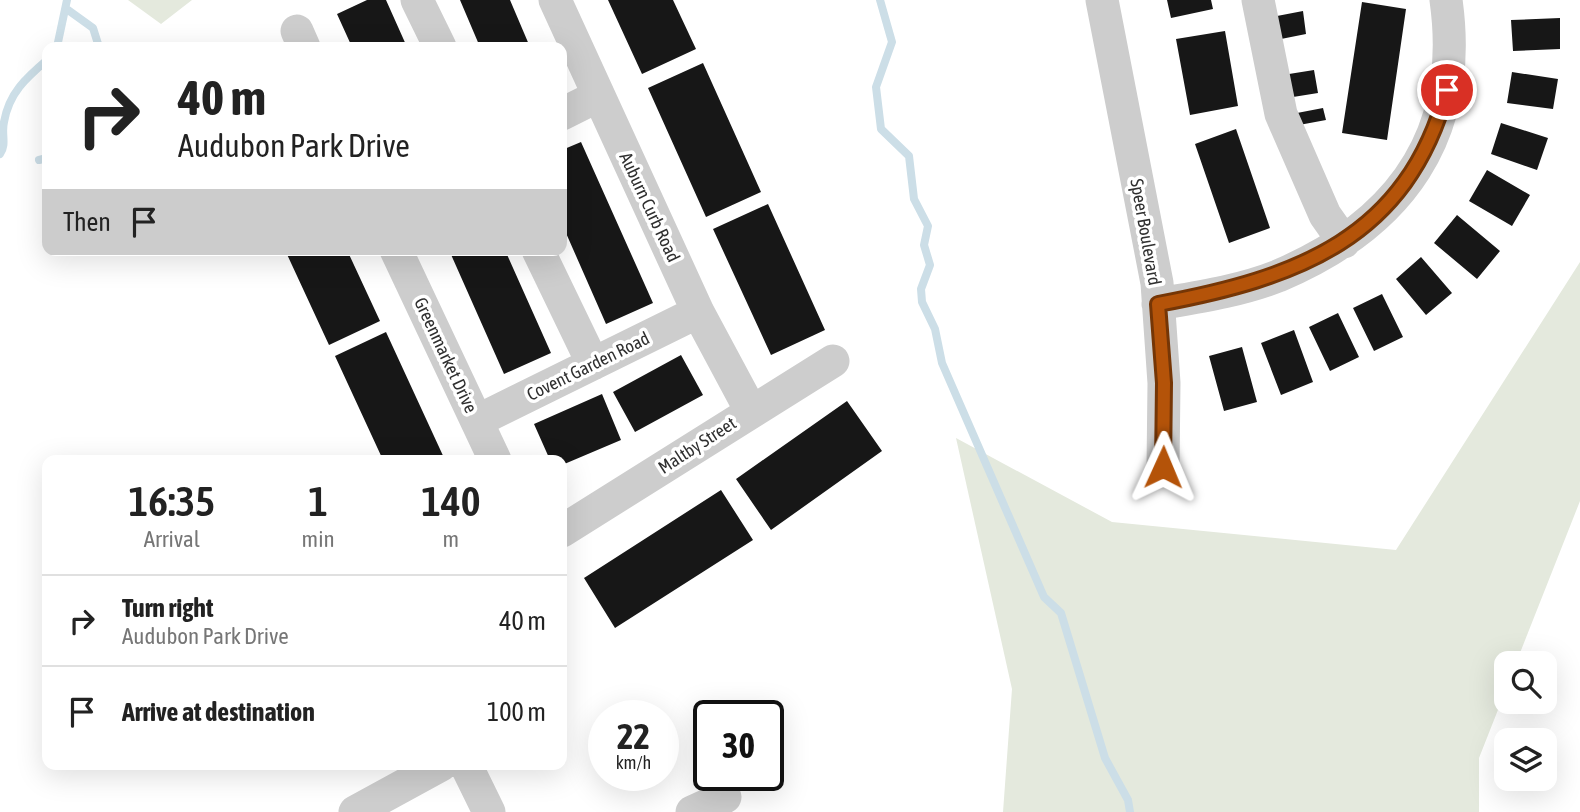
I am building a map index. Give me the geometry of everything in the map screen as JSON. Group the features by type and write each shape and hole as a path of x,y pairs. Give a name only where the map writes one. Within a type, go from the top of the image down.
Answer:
{"street":[{"path":"418,0 438,42"},
{"name":"Auburn Curb Road","path":"555,0 698,312 751,411"},
{"name":"Speer Boulevard","path":"1102,0 1158,304 1164,383 1163,467"},
{"path":"1258,0 1281,114 1325,215 1344,242"},
{"path":"1158,304 1230,291 1277,276 1344,242 1384,209 1421,159 1438,127 1447,90 1451,34 1446,0"},
{"path":"567,112 598,96"},
{"name":"Greenmarket Drive","path":"399,256 493,455"},
{"path":"541,256 593,364"},
{"name":"Covent Garden Road","path":"477,421 698,312"},
{"name":"Maltby Street","path":"567,528 833,361"},
{"path":"355,812 432,770"},
{"path":"468,770 489,812"},
{"path":"692,812 725,797"}],"shaded area":[{"path":"128,0 192,0 161,24"},
{"path":"1580,262 1580,501 1521,651 1494,651 1494,714 1496,714 1479,758 1479,812 1003,812 1012,689 956,438 1112,522 1396,550"}],"building":[{"path":"367,0 386,0 405,42 350,42 337,14"},
{"path":"460,0 510,0 528,42 478,42"},
{"path":"608,0 673,0 696,49 642,74"},
{"path":"1167,0 1211,0 1213,9 1171,18"},
{"path":"1362,2 1406,9 1387,140 1342,133"},
{"path":"1303,11 1306,34 1281,39 1277,16"},
{"path":"1560,18 1560,49 1513,51 1511,20"},
{"path":"1225,31 1238,106 1190,115 1176,39"},
{"path":"703,63 761,192 706,217 648,88"},
{"path":"1314,70 1318,93 1293,97 1289,74"},
{"path":"1512,72 1558,79 1553,109 1507,103"},
{"path":"1323,108 1326,120 1299,125 1297,113"},
{"path":"1501,123 1548,138 1537,170 1491,154"},
{"path":"1236,129 1270,228 1229,243 1195,144"},
{"path":"581,142 653,303 606,324 567,235 567,148"},
{"path":"1487,170 1530,195 1512,226 1469,201"},
{"path":"768,204 825,330 771,355 713,229"},
{"path":"1457,215 1500,251 1477,279 1434,243"},
{"path":"288,256 350,256 380,321 329,345"},
{"path":"452,256 508,256 551,353 504,374"},
{"path":"1421,257 1452,293 1426,315 1396,279"},
{"path":"1382,294 1403,337 1374,351 1353,308"},
{"path":"1338,313 1359,357 1330,371 1309,327"},
{"path":"1294,330 1313,382 1281,395 1261,343"},
{"path":"386,332 443,455 381,455 335,356"},
{"path":"1242,347 1257,402 1224,411 1209,356"},
{"path":"681,355 703,395 635,432 613,392"},
{"path":"602,394 621,440 567,463 567,455 548,455 534,424"},
{"path":"847,401 882,451 771,530 736,479"},
{"path":"721,490 753,540 615,628 584,578"}],"waterway":[{"path":"58,42 67,0"},
{"path":"880,0 892,42 876,87 881,129 909,156 914,199 928,226 924,245 930,265 921,289 922,302 935,329 942,363 1044,597 1061,613 1105,758 1128,800 1130,812"},
{"path":"68,10 93,28 97,42"},
{"path":"0,154 6,112 14,94 42,65"}],"route":[{"path":"1163,467 1164,383 1158,304 1230,291 1277,276 1344,242 1384,209 1407,181 1438,127 1447,90"}]}
